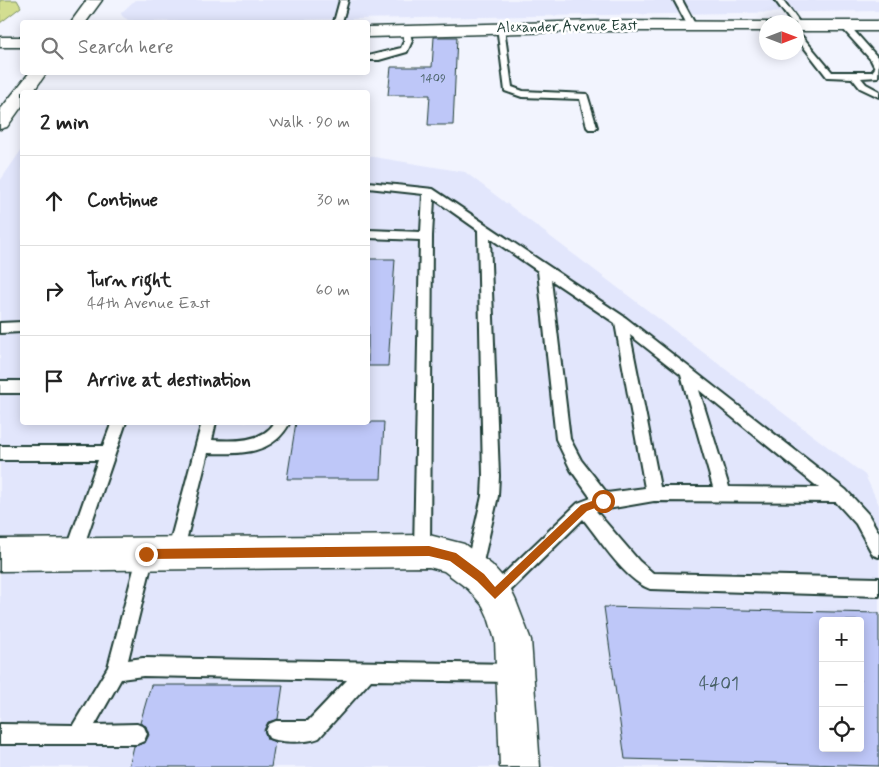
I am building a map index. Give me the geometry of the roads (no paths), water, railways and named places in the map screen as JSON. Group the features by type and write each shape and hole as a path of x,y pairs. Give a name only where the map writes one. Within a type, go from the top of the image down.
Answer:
{"street":[{"path":"80,20 95,0"},
{"name":"Alexander Avenue East","path":"370,32 500,28 759,26"},
{"path":"804,26 879,26"},
{"path":"0,42 20,42"},
{"path":"25,90 37,75"},
{"path":"0,124 20,97"},
{"path":"0,555 422,551 452,556 483,581 504,614 513,640 520,767"}],"lane":[{"path":"339,20 344,0"},
{"path":"678,0 692,26"},
{"path":"779,0 789,15"},
{"path":"804,36 830,75 875,75 879,68 875,59 845,26"},
{"path":"500,28 508,89 522,94 584,96 592,127"},
{"path":"370,58 379,58 404,50 408,41 406,31"},
{"path":"855,76 867,88 879,94"},
{"path":"370,185 429,191 621,321 688,372 840,495 862,519 879,549"},
{"path":"422,551 426,236 429,191"},
{"path":"483,581 491,476 484,228"},
{"path":"370,234 426,236"},
{"path":"544,268 563,439 576,465 603,501"},
{"path":"621,321 654,494"},
{"path":"0,328 20,327"},
{"path":"688,372 723,494"},
{"path":"0,387 20,387"},
{"path":"73,554 118,425"},
{"path":"78,735 116,671 202,446 208,425"},
{"path":"202,446 235,447 267,441 282,425"},
{"path":"0,453 108,453"},
{"path":"483,581 584,508 603,501 654,494 840,495"},
{"path":"584,508 633,567 650,581 879,587"},
{"path":"116,671 143,668 515,674"},
{"path":"276,731 312,731 366,671"},
{"path":"0,734 137,734"}]}
